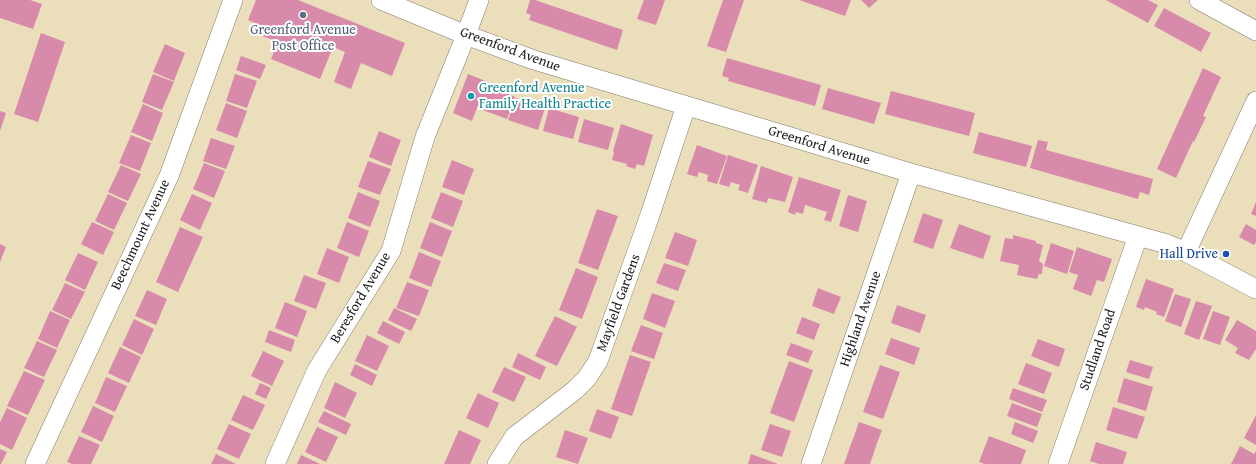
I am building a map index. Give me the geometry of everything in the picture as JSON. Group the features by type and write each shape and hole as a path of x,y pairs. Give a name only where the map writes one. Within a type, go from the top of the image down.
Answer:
{"street":[{"name":"Beechmount Avenue","path":"35,464 169,176 233,0"},
{"name":"Greenford Avenue","path":"381,0 466,35 534,60 911,173 1138,236 1186,252 1256,289"},
{"name":"Beresford Avenue","path":"275,464 317,370 391,251 425,137 479,0"},
{"path":"1199,0 1256,31"},
{"path":"1186,252 1256,101"},
{"name":"Mayfield Gardens","path":"497,464 514,437 575,390 587,378 598,361 650,215 686,106"},
{"name":"Highland Avenue","path":"811,464 911,173"},
{"name":"Studland Road","path":"1058,464 1138,236"}],"building":[{"path":"0,0 30,0 42,4 33,29 0,18"},
{"path":"256,0 298,0 405,43 392,76 361,63 351,89 334,82 345,52 333,47 320,79 271,59 278,42 262,36 266,28 248,20"},
{"path":"530,0 535,0 623,30 617,50 529,20 531,15 526,13"},
{"path":"644,0 665,0 656,25 637,19"},
{"path":"723,0 744,0 726,52 707,46"},
{"path":"799,0 851,0 845,16"},
{"path":"861,0 878,0 869,8"},
{"path":"1106,0 1148,0 1158,5 1148,23"},
{"path":"1164,8 1211,33 1201,52 1154,26"},
{"path":"41,33 65,42 38,122 14,114"},
{"path":"165,44 185,53 174,81 153,72"},
{"path":"241,56 266,65 260,79 236,70"},
{"path":"727,58 821,85 815,106 728,81 729,78 722,76"},
{"path":"1203,68 1221,77 1203,116 1206,117 1176,178 1157,169"},
{"path":"153,74 174,82 162,110 142,102"},
{"path":"235,74 257,81 247,108 226,101"},
{"path":"468,74 488,82 487,84 515,97 507,119 477,108 472,121 453,113"},
{"path":"828,88 881,103 874,124 822,109"},
{"path":"891,91 975,113 969,136 885,114"},
{"path":"516,98 545,108 538,130 508,120"},
{"path":"226,103 247,111 237,138 216,130"},
{"path":"143,104 163,113 152,141 131,132"},
{"path":"549,108 579,117 573,139 543,131"},
{"path":"0,111 6,113 0,131"},
{"path":"584,119 614,128 608,150 578,142"},
{"path":"621,124 653,135 644,166 637,164 635,169 626,166 627,164 612,160 613,151"},
{"path":"379,131 401,140 391,166 369,157"},
{"path":"979,132 1032,146 1026,167 973,153"},
{"path":"131,135 151,143 140,171 119,163"},
{"path":"211,138 235,146 226,169 203,161"},
{"path":"1038,140 1048,142 1046,150 1153,179 1149,195 1140,192 1138,199 1030,168"},
{"path":"697,145 727,156 717,184 707,181 708,175 699,172 697,177 687,174"},
{"path":"728,155 758,165 748,193 738,190 740,185 731,182 729,187 719,184"},
{"path":"452,160 474,169 464,195 442,187"},
{"path":"368,161 391,169 380,195 358,187"},
{"path":"204,163 225,171 214,198 193,189"},
{"path":"121,165 141,174 128,201 108,192"},
{"path":"761,166 793,177 785,202 768,198 767,203 752,199"},
{"path":"799,177 841,190 831,222 824,220 827,212 805,205 803,214 796,212 795,215 788,212"},
{"path":"358,192 380,201 370,227 348,218"},
{"path":"441,192 463,201 453,227 431,218"},
{"path":"108,194 127,203 114,230 95,221"},
{"path":"192,194 212,203 200,230 180,220"},
{"path":"848,195 867,201 858,232 839,226"},
{"path":"1256,202 1256,216 1251,214"},
{"path":"597,209 618,216 598,270 578,263"},
{"path":"923,213 943,220 933,249 913,242"},
{"path":"92,222 114,232 103,255 81,244"},
{"path":"347,222 369,231 359,257 337,248"},
{"path":"430,222 452,231 442,257 420,248"},
{"path":"959,224 991,236 983,259 950,248"},
{"path":"1246,224 1256,230 1256,242 1254,245 1239,237"},
{"path":"180,227 203,237 178,292 156,282"},
{"path":"675,232 697,240 688,266 665,258"},
{"path":"1013,235 1036,241 1036,243 1043,245 1039,261 1043,264 1042,274 1039,274 1037,279 1017,275 1019,265 1000,261 1005,238 1013,239"},
{"path":"1051,243 1074,251 1067,274 1044,266"},
{"path":"0,244 6,247 0,262"},
{"path":"1077,247 1112,259 1104,282 1097,280 1091,296 1073,289 1078,275 1069,272"},
{"path":"327,248 349,257 339,283 317,274"},
{"path":"419,252 441,261 431,287 409,278"},
{"path":"78,253 98,262 85,290 65,280"},
{"path":"664,263 686,270 678,291 656,283"},
{"path":"576,268 598,277 582,319 559,310"},
{"path":"304,275 326,283 316,309 294,301"},
{"path":"1146,279 1174,289 1164,317 1145,307 1144,310 1136,307"},
{"path":"407,282 429,290 419,316 396,308"},
{"path":"65,283 85,292 71,319 52,310"},
{"path":"818,288 841,297 834,314 812,306"},
{"path":"147,290 167,299 156,325 135,316"},
{"path":"652,293 675,301 665,328 643,319"},
{"path":"1175,294 1191,299 1181,327 1165,321"},
{"path":"1196,301 1212,306 1199,340 1184,334"},
{"path":"285,302 307,311 297,337 275,328"},
{"path":"897,305 926,315 920,333 891,323"},
{"path":"394,308 417,319 411,331 388,320"},
{"path":"50,311 70,320 57,348 38,339"},
{"path":"1213,311 1230,317 1220,345 1203,339"},
{"path":"555,316 577,327 557,366 535,356"},
{"path":"802,317 820,324 814,340 796,333"},
{"path":"134,319 154,329 142,355 122,345"},
{"path":"1237,320 1256,331 1256,349 1249,360 1235,353 1238,348 1225,340"},
{"path":"383,321 405,332 399,344 377,333"},
{"path":"641,325 663,333 654,359 631,351"},
{"path":"269,330 295,340 291,352 265,342"},
{"path":"367,335 389,346 377,371 355,361"},
{"path":"891,338 920,348 914,365 885,354"},
{"path":"1038,339 1065,349 1059,367 1031,356"},
{"path":"37,341 57,350 44,377 24,368"},
{"path":"791,343 813,351 808,363 786,355"},
{"path":"120,347 141,357 129,383 108,373"},
{"path":"263,351 284,361 272,386 251,376"},
{"path":"518,353 546,367 540,380 512,367"},
{"path":"630,355 651,362 632,416 611,409"},
{"path":"1130,360 1153,367 1149,379 1126,372"},
{"path":"789,361 813,370 794,422 770,413"},
{"path":"1026,363 1052,373 1044,394 1018,384"},
{"path":"355,364 377,375 372,386 350,375"},
{"path":"880,365 900,372 883,419 863,412"},
{"path":"504,367 526,377 514,402 492,392"},
{"path":"24,371 45,380 28,415 7,406"},
{"path":"106,377 127,386 115,412 95,403"},
{"path":"1124,378 1153,387 1146,411 1117,402"},
{"path":"335,382 357,393 345,418 324,408"},
{"path":"260,383 271,388 266,399 255,394"},
{"path":"1013,388 1047,400 1042,412 1009,399"},
{"path":"478,393 499,403 488,428 466,418"},
{"path":"243,395 265,405 253,430 231,420"},
{"path":"1012,403 1042,414 1037,427 1007,416"},
{"path":"93,406 114,416 102,442 81,432"},
{"path":"1113,407 1145,417 1137,439 1106,430"},
{"path":"7,408 27,418 12,450 0,444 0,422"},
{"path":"597,409 619,417 611,439 589,431"},
{"path":"324,411 351,424 346,435 318,422"},
{"path":"1256,415 1256,445 1244,438"},
{"path":"859,422 882,430 870,464 844,464"},
{"path":"1015,422 1038,431 1033,443 1011,434"},
{"path":"229,424 251,434 239,459 217,449"},
{"path":"770,424 791,431 782,457 761,450"},
{"path":"317,427 338,437 326,462 305,452"},
{"path":"459,430 481,440 470,464 444,464"},
{"path":"565,430 588,438 578,464 556,457"},
{"path":"79,436 100,445 91,464 72,464 67,462"},
{"path":"989,436 1026,450 1021,464 985,464 979,462"},
{"path":"1096,442 1127,452 1123,464 1099,464 1090,461"},
{"path":"1240,446 1254,454 1256,451 1256,464 1231,464"},
{"path":"0,449 7,452 1,464 0,464"},
{"path":"216,454 236,464 211,464"},
{"path":"751,454 778,464 748,464"},
{"path":"301,455 320,464 297,464"}],"place":[{"name":"Greenford Avenue Post Office","path":"303,15"},
{"name":"Greenford Avenue Family Health Practice","path":"471,96"},
{"name":"Hall Drive","path":"1226,254"}]}
